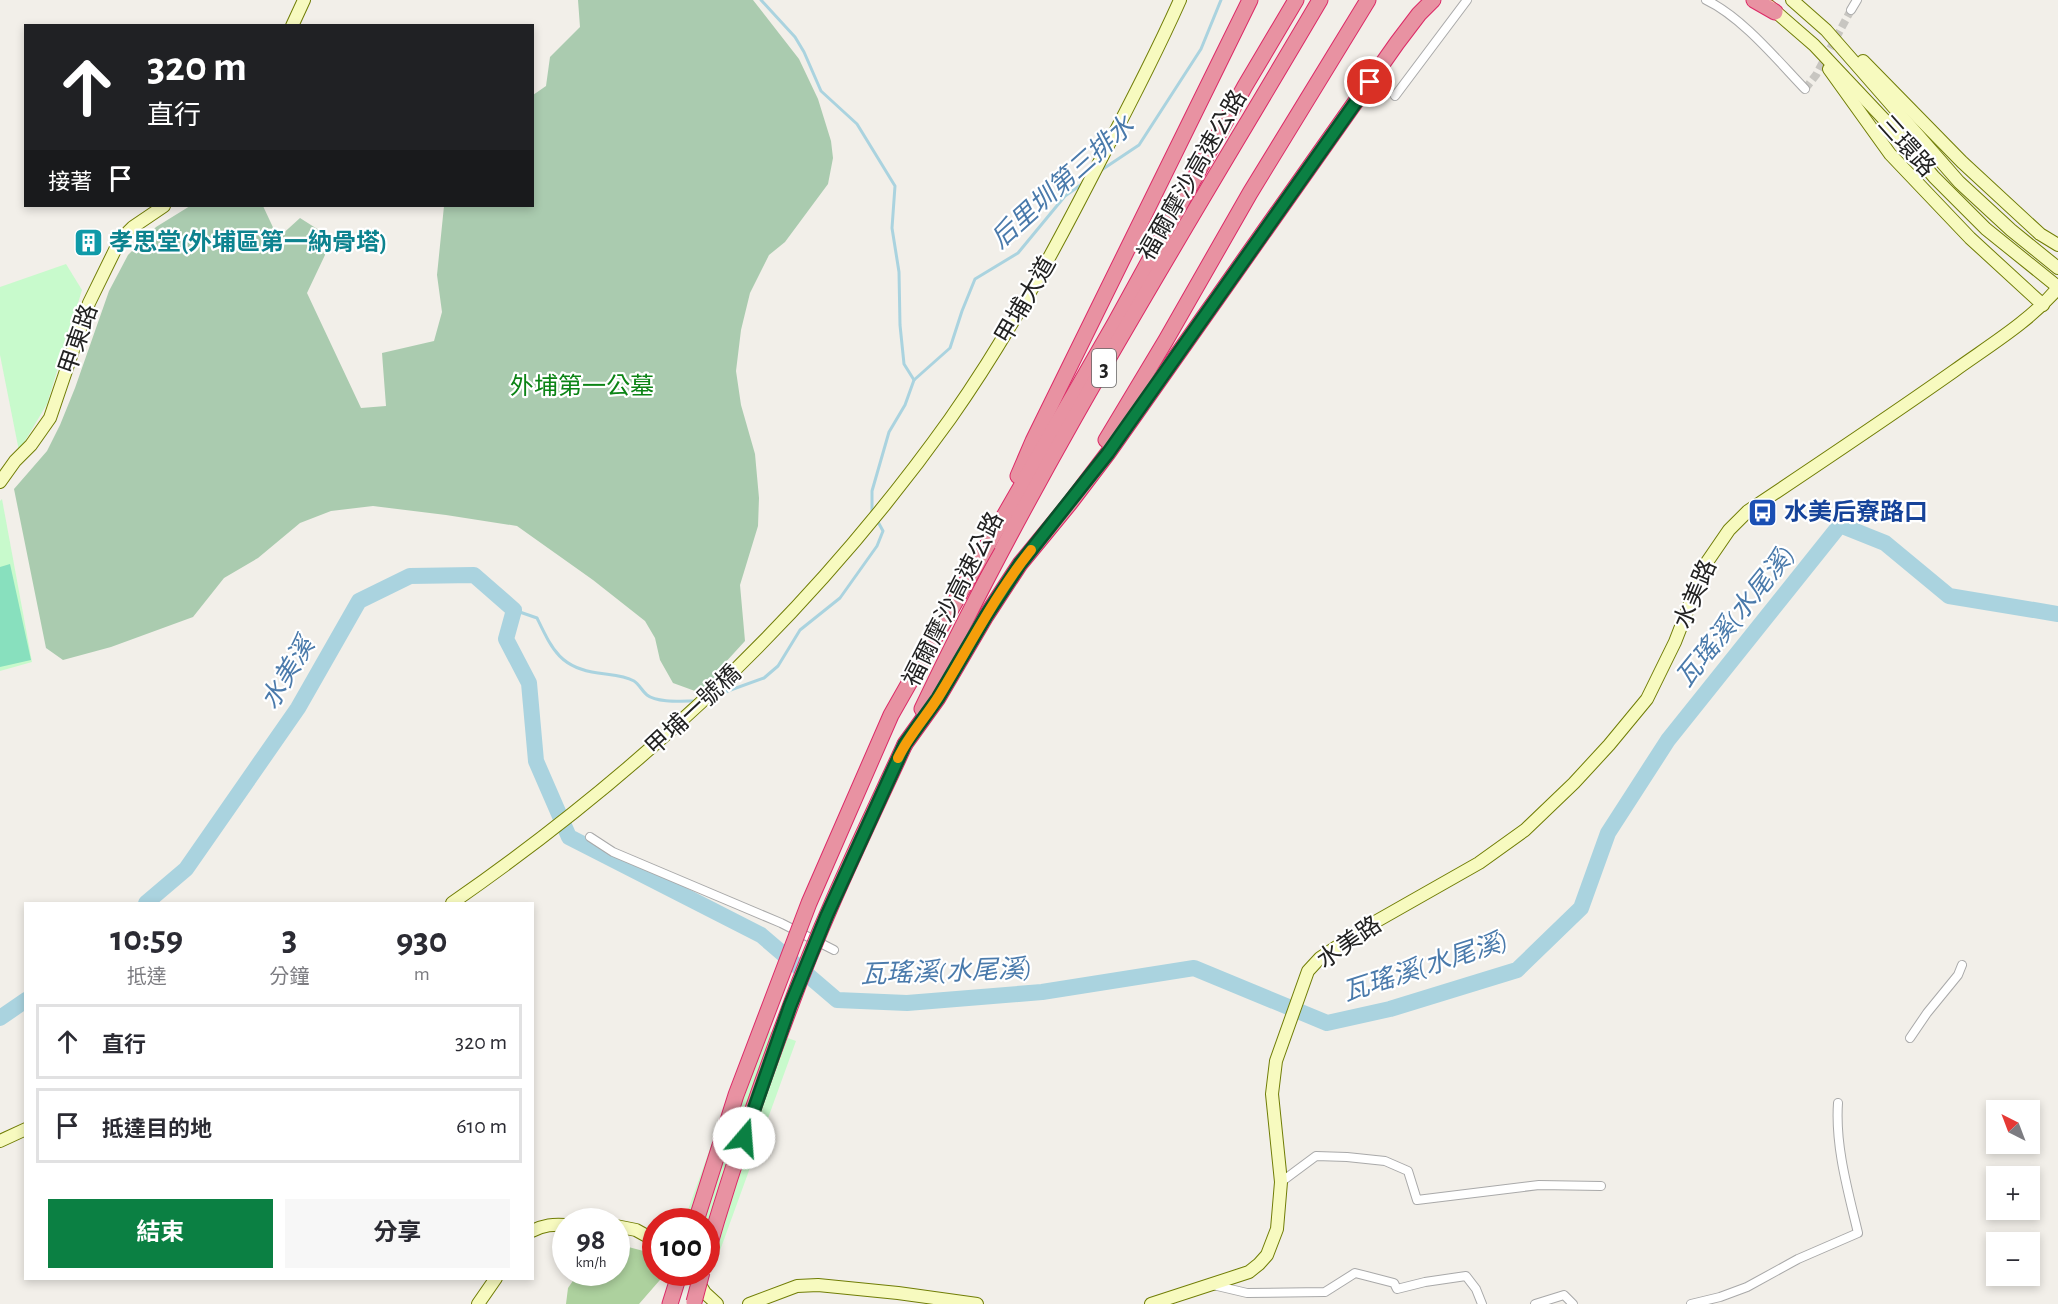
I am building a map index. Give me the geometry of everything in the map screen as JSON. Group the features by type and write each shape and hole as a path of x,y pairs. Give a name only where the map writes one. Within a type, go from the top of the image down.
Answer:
{"highway":[{"path":"1211,76 1241,0"},
{"path":"988,544 1033,441 1250,0"},
{"name":"福爾摩沙高速公路","path":"700,1208 736,1095 814,892 891,715 1296,0"},
{"name":"福爾摩沙高速公路","path":"720,1214 790,1006 827,915 957,634 1096,382 1320,0"},
{"path":"1070,503 1250,193 1368,0"},
{"path":"905,744 938,698 986,616 1020,564 1108,453 1402,36 1433,0"},
{"path":"1754,0 1775,12"},
{"path":"694,1303 698,1286"}],"street":[{"path":"293,24 304,0"},
{"name":"甲埔大道","path":"827,573 863,532 931,445 977,379 1031,293 1149,68 1180,0"},
{"path":"1395,96 1467,0"},
{"path":"1706,0 1749,32 1805,89"},
{"name":"三環路","path":"1761,0 1814,45 1896,132 1941,184 1986,229 2058,288"},
{"name":"三環路","path":"1792,0 1826,30 1959,182 2011,230 2055,266"},
{"path":"1851,10 1857,0"},
{"path":"1826,30 1858,56 1996,194 2040,234 2058,245"},
{"path":"1814,45 1841,88 1890,154 1970,238 2043,305"},
{"name":"甲東路","path":"0,482 15,461 31,446 50,418 89,303 115,250 133,227 163,207"},
{"name":"水美路","path":"1281,1182 1272,1094 1276,1060 1308,970 1320,958 1368,926 1479,863 1525,830 1574,783 1610,745 1647,699 1675,642 1705,565 1729,530 1748,511 1908,403 2043,305 2058,288"},
{"name":"甲埔一號橋","path":"453,902 548,834 639,760 741,667 827,573"},
{"path":"590,837 613,852 781,923 834,950"},
{"path":"1910,1038 1958,975 1962,966"},
{"path":"1690,1304 1720,1297 1747,1287 1798,1259 1858,1233 1841,1151 1837,1116 1838,1103"},
{"path":"0,1142 24,1130"},
{"path":"1150,1304 1249,1272 1259,1264 1267,1256 1277,1229 1281,1182 1316,1156 1385,1161 1408,1171 1417,1200 1539,1185 1601,1186"},
{"path":"534,1230 552,1224"},
{"path":"1213,1285 1247,1293 1325,1292 1355,1273 1394,1283 1397,1289 1466,1276 1476,1289 1482,1304"},
{"path":"478,1304 495,1280"},
{"path":"749,1304 797,1286 818,1285 978,1304"},
{"path":"701,1286 717,1304"},
{"path":"1535,1304 1564,1295 1573,1304"}],"green space":[{"name":"外埔第一公墓","path":"578,0 753,0 799,59 818,99 831,141 833,158 828,184 785,242 769,255 750,293 741,330 736,371 741,405 755,454 759,498 758,526 740,585 745,641 723,665 718,682 695,691 673,683 660,660 655,638 645,621 593,580 517,526 373,506 331,511 300,523 258,558 224,578 193,617 111,647 63,660 46,648 14,489 47,451 60,425 109,291 128,255 156,227 188,207 263,207 278,238 300,218 322,232 325,255 307,293 361,408 386,406 382,353 434,341 442,312 437,275 444,207 534,207 534,94 546,86 550,57 580,27"},
{"path":"66,264 82,290 47,404 19,451 0,355 0,287"},
{"path":"2,499 32,662 0,671 0,501"},
{"path":"10,564 31,660 0,667 0,567"},
{"path":"754,1026 796,1041 720,1250 720,1208 689,1208"},
{"path":"630,1247 642,1251 642,1286 655,1286 639,1304 566,1304 569,1286 630,1286"}],"waterway":[{"path":"761,0 795,37 821,91 857,124 895,186 892,228 899,272 900,325 904,364 914,380"},
{"name":"后里圳第三排水","path":"1100,171 1139,145 1201,49 1221,0"},
{"name":"后里圳第三排水","path":"873,515 872,491 889,432 905,405 914,380 950,348 975,279 1018,253 1065,196 1082,184"},
{"name":"后里圳第三排水","path":"714,696 764,678 778,666 800,630 840,598 877,546 883,531 877,520"},
{"name":"瓦瑤溪(水尾溪)","path":"147,902 186,869 298,708 359,601 410,576 474,575 514,610 506,639 529,683 536,761 569,837 761,935 837,1000 907,1003 1042,992 1194,968 1327,1023 1390,1009 1517,970 1581,908 1608,833 1668,740 1840,525 1885,543 1949,596 2058,614"},
{"name":"后里圳第三排水","path":"514,610 537,618 553,648 566,662 575,667 630,679 636,682 651,698 696,701"},
{"name":"水美溪","path":"0,1018 24,1001"}],"tunnel":[{"path":"1805,89 1816,75 1851,10"}],"slow traffic":[{"path":"898,758 905,744 938,698 986,616 1031,550"}],"place":[{"name":"孝思堂(外埔區第一納骨塔)","path":"88,242"},
{"name":"水美后寮路口","path":"1763,512"}],"route":[{"path":"744,1138 790,1006 827,915 905,744 938,698 986,616 1020,564 1108,453 1370,82"}]}
